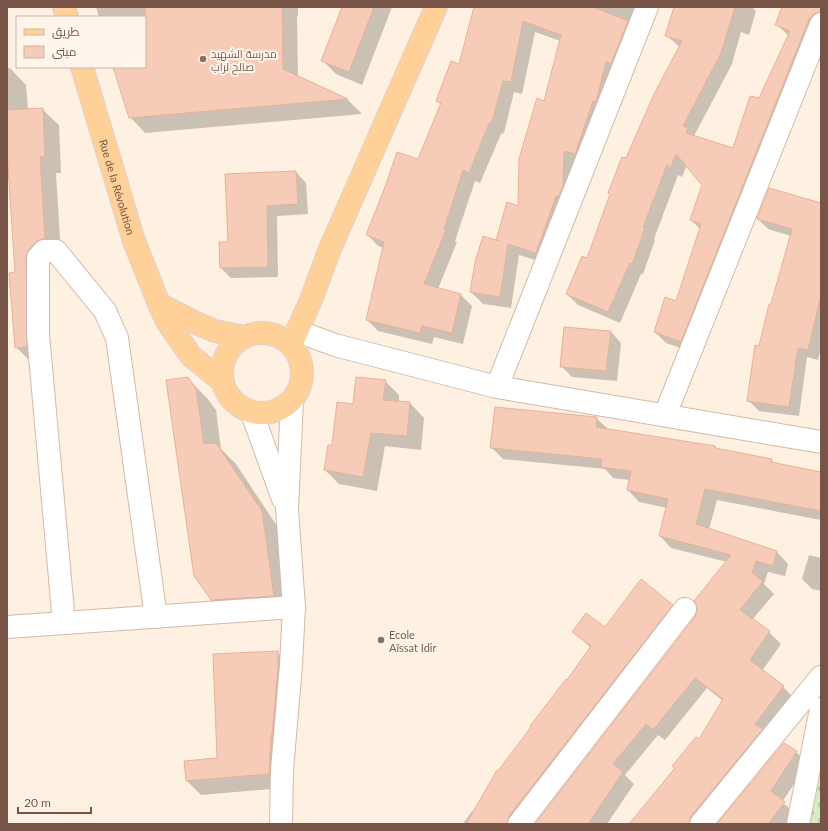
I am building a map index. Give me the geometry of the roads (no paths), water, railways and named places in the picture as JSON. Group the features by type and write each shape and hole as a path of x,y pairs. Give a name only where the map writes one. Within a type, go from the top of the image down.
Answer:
{"main road":[{"path":"294,338 281,337 270,333 257,333 244,337 231,348 223,363 222,381 228,395 238,406 252,413 263,414 274,412 284,407 292,400 299,389 302,377 301,364 294,338 329,251 436,7"},
{"name":"Rue de la Révolution","path":"82,68 134,241 159,304 168,323 191,356 222,381"},
{"path":"159,304 194,322 215,330 244,337"}],"street":[{"path":"497,387 647,7"},
{"path":"665,415 821,24"},
{"path":"64,623 38,334 38,258 44,251 56,251 105,311 117,338 156,617"},
{"path":"294,338 335,345 497,387 821,442"},
{"path":"281,824 282,770 291,665 294,607 287,509 292,400"},
{"path":"252,413 287,509"},
{"path":"7,627 294,607"},
{"path":"519,824 685,609"},
{"path":"701,824 821,677"},
{"path":"798,824 821,709"}],"place":[{"name":"مدرسة الشهيد صالح لراب","path":"203,59"},
{"name":"Ecole Aïssat Idir","path":"381,640"}]}
